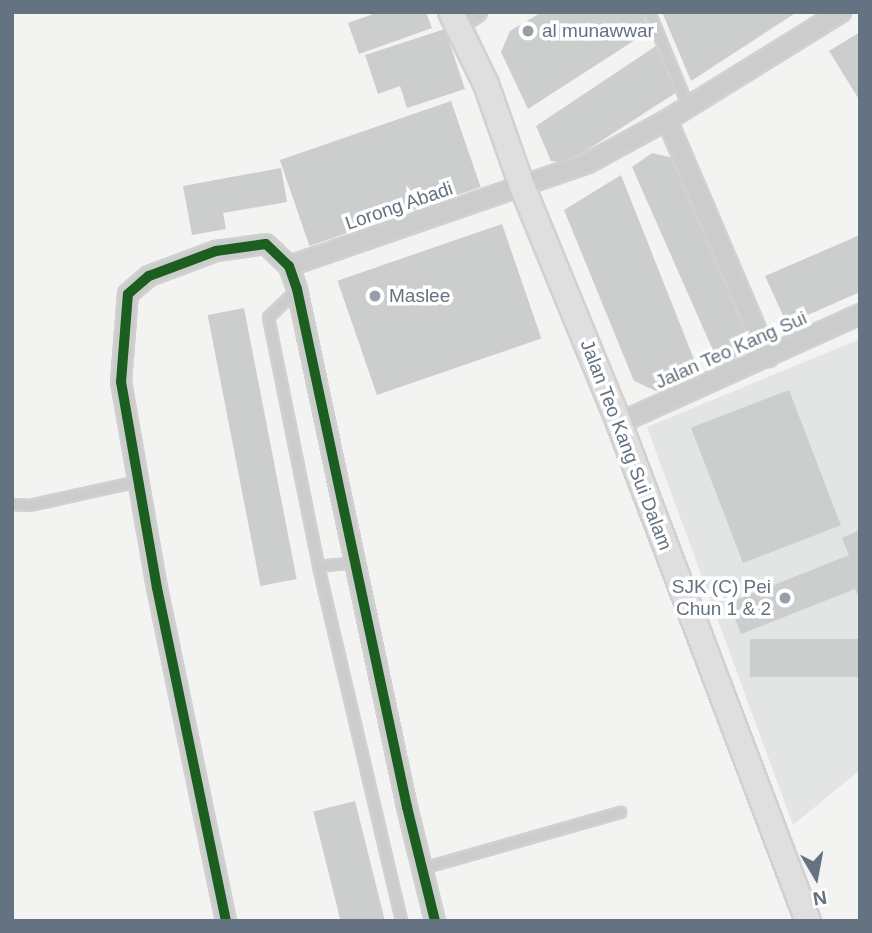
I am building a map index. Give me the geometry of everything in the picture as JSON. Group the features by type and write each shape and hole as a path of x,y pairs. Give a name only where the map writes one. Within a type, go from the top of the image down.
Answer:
{"street":[{"name":"Lorong Abadi","path":"289,266 588,163 667,120 841,12"},
{"name":"Jalan Teo Kang Sui Dalam","path":"462,17 522,186 619,423 808,921"},
{"path":"667,120 768,357"},
{"path":"226,921 138,481 121,382 128,294 149,276 216,251 267,244 289,266 297,289 435,921"},
{"name":"Jalan Teo Kang Sui","path":"619,423 860,314"}],"lane":[{"path":"649,12 688,106"},
{"path":"297,289 268,317 318,566 401,921"},
{"path":"12,504 29,505 138,481"},
{"path":"318,566 355,562"},
{"path":"422,868 620,812"}],"shaded area":[{"name":"SJK (C) Pei Chun 1 & 2","path":"860,339 860,770 793,825 647,427"}],"building":[{"path":"379,12 426,12 432,28 359,54 348,23"},
{"path":"542,12 642,12 649,31 528,109 501,52 510,31"},
{"path":"662,12 797,12 691,81"},
{"path":"445,29 465,89 407,108 400,86 378,94 365,55"},
{"path":"860,32 860,101 829,51"},
{"path":"656,46 677,92 567,163 551,161 536,126"},
{"path":"451,101 481,187 309,246 280,160"},
{"path":"652,153 678,159 750,332 747,352 719,364 632,167"},
{"path":"281,168 287,202 223,213 226,229 192,235 183,186"},
{"path":"621,175 699,372 656,391 634,381 564,210"},
{"path":"502,224 541,338 377,395 337,281"},
{"path":"860,235 860,292 787,324 765,276"},
{"path":"244,308 297,579 260,586 208,315"},
{"path":"789,390 841,525 743,563 691,428"},
{"path":"860,530 860,600 855,589 741,634 729,603 849,555 842,538"},
{"path":"750,639 860,639 860,677 750,677"},
{"path":"355,801 385,920 341,921 313,811"}],"cycle path":[{"path":"226,921 157,588 121,382 128,294 149,276 216,251 266,244 289,266 297,289 407,807 435,921"}],"place":[{"name":"al munawwar","path":"528,31"},
{"name":"Maslee","path":"375,296"},
{"name":"SJK (C) Pei Chun 1 & 2","path":"785,598"}]}
